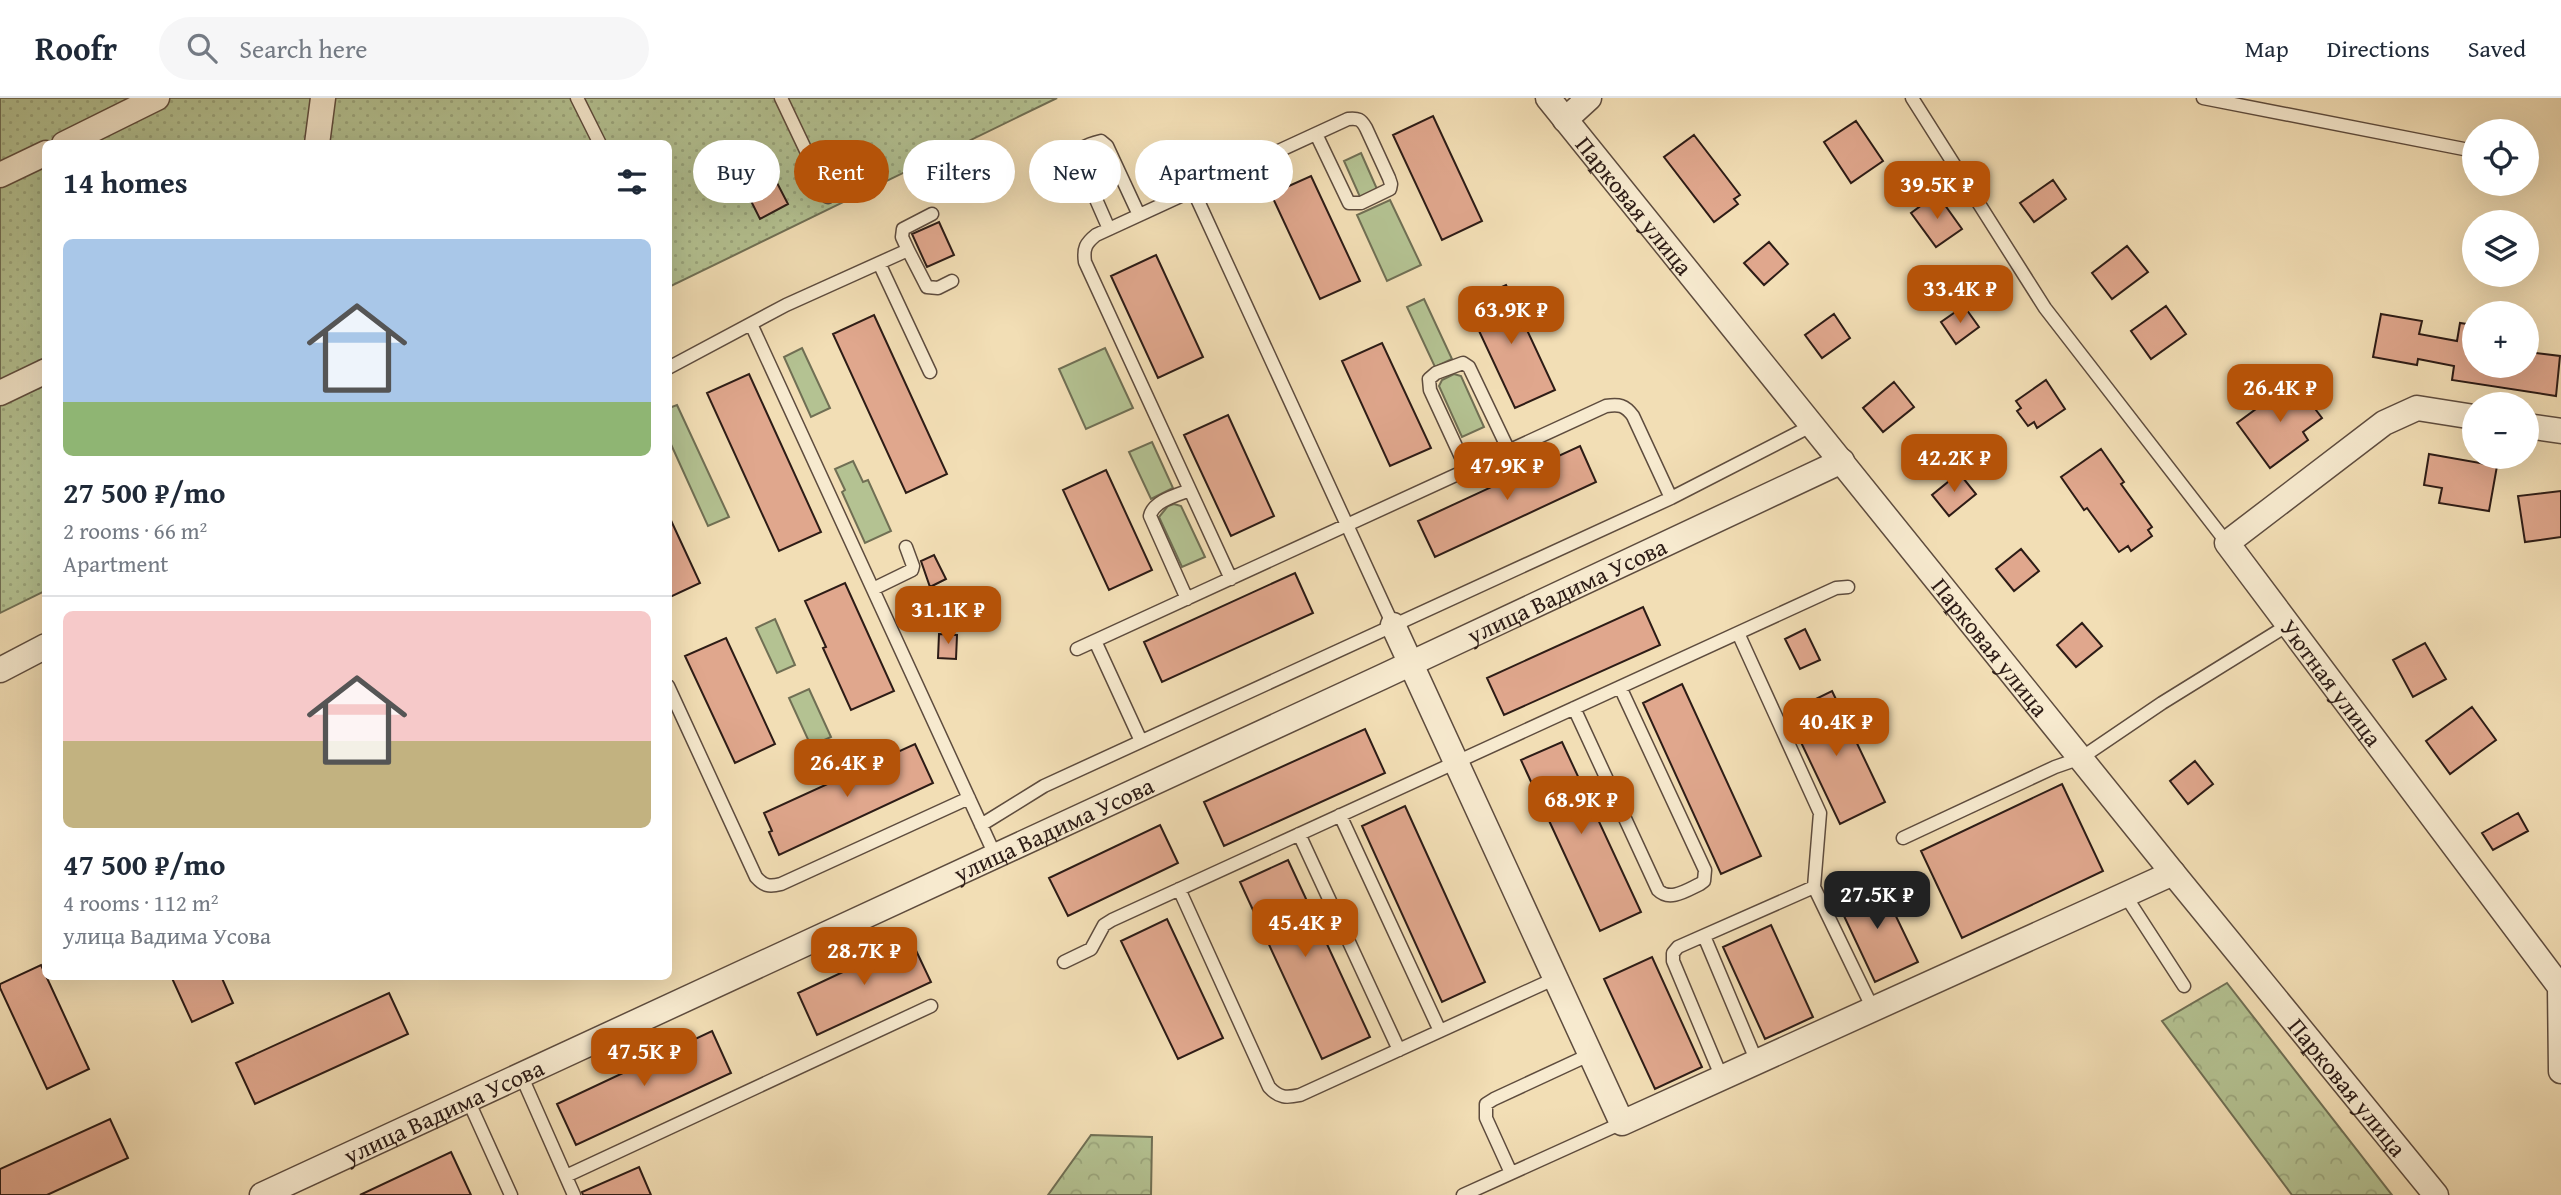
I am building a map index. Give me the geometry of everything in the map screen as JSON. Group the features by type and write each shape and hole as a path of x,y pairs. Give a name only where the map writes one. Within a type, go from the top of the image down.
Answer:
{"street":[{"path":"72,140 157,98"},
{"path":"318,140 323,98"},
{"name":"Парковая улица","path":"1548,98 2436,1195"},
{"path":"1565,120 1589,98"},
{"path":"0,175 42,155"},
{"path":"0,393 42,373"},
{"path":"2227,543 2384,423 2417,408 2462,415"},
{"path":"2539,428 2561,431"},
{"name":"улица Вадима Усова","path":"262,1195 1842,461"},
{"name":"Уютная улица","path":"2227,543 2560,987 2561,1071"},
{"path":"1393,625 1622,1123 2173,873"},
{"path":"0,670 42,648"}],"lane":[{"path":"577,98 598,140"},
{"path":"781,98 801,140"},
{"path":"1912,98 2045,308 2227,543"},
{"path":"2203,98 2462,149"},
{"path":"1293,144 1348,119 1363,121 1389,178 1390,189 1361,203 1349,203 1316,134"},
{"path":"1109,229 1077,156 1081,148 1101,141 1107,146 1139,215"},
{"path":"1165,203 1086,243 1083,253 1231,579"},
{"path":"1199,203 1393,625"},
{"path":"932,215 903,229 902,237 927,287 938,288 952,281"},
{"path":"672,367 786,305 908,250"},
{"path":"879,263 930,372"},
{"path":"751,324 995,855"},
{"path":"1467,470 1430,390 1429,379 1436,373 1462,363 1469,367 1509,451"},
{"path":"1077,649 1606,406 1618,404 1627,408 1633,416 1671,498"},
{"path":"981,825 1044,786 1671,498 1813,425"},
{"path":"1187,598 1150,516 1151,510 1158,504 1190,489"},
{"path":"873,589 912,570 914,566 906,547"},
{"path":"1064,962 1091,949 1104,925 1112,920 1836,588 1848,587"},
{"path":"1903,838 2055,767 2081,758 2162,703 2288,625"},
{"path":"1738,633 1820,813 1814,887 1873,1009"},
{"path":"1095,641 1141,741"},
{"path":"1574,708 1658,890 1668,896 1700,884 1704,880 1705,870 1620,687"},
{"path":"672,695 756,877 762,884 781,884 969,798"},
{"path":"1340,815 1440,1031"},
{"path":"1299,834 1399,1050"},
{"path":"1722,1078 1673,961 1673,953 1678,947 1814,887"},
{"path":"1179,889 1269,1087 1286,1098 1300,1095 1556,978"},
{"path":"2125,895 2185,986"},
{"path":"1704,936 1757,1062"},
{"path":"566,1176 931,1006"},
{"path":"1511,1173 1486,1118 1486,1104 1591,1054"},
{"path":"521,1075 574,1195"},
{"path":"468,1100 511,1195"},
{"path":"1463,1195 1622,1123"}],"green space":[{"path":"0,98 1057,98 971,140 903,140 903,173 889,180 889,140 794,140 794,203 841,203 672,286 672,140 42,140 42,592 0,613"},
{"path":"1361,153 1377,189 1360,197 1344,161"},
{"path":"1390,200 1421,265 1387,281 1357,215"},
{"path":"1424,299 1452,359 1435,367 1407,307"},
{"path":"802,348 830,408 811,417 784,357"},
{"path":"1105,348 1133,408 1086,429 1059,369"},
{"path":"1454,374 1461,376 1484,427 1462,437 1439,386 1442,380"},
{"path":"677,405 729,517 708,526 672,447 672,407"},
{"path":"1152,442 1173,488 1151,499 1129,452"},
{"path":"853,461 863,482 868,480 891,531 865,543 842,492 845,490 835,469"},
{"path":"1168,506 1181,506 1205,557 1182,567 1159,517"},
{"path":"775,619 795,665 777,673 756,628"},
{"path":"809,689 831,737 811,746 789,698"},
{"path":"2227,983 2392,1195 2292,1195 2162,1021"},
{"path":"1091,1135 1152,1137 1151,1195 1048,1195"}],"building":[{"path":"1433,116 1482,221 1442,240 1393,135"},
{"path":"1856,121 1883,161 1851,183 1824,142"},
{"path":"1694,135 1740,195 1734,199 1738,204 1714,222 1664,157"},
{"path":"1311,176 1360,281 1320,299 1275,203 1293,203 1293,184"},
{"path":"2053,180 2066,199 2034,222 2020,203"},
{"path":"780,189 788,204 760,219 752,203 780,203"},
{"path":"1937,194 1962,229 1936,247 1911,213"},
{"path":"939,222 954,255 927,267 912,234"},
{"path":"1769,242 1788,264 1764,285 1744,263"},
{"path":"2127,246 2148,272 2112,299 2092,273"},
{"path":"1156,255 1203,357 1158,378 1111,276"},
{"path":"1506,285 1555,390 1515,408 1466,303"},
{"path":"1964,306 1979,327 1956,344 1941,322"},
{"path":"2166,306 2186,334 2151,359 2131,331"},
{"path":"1834,314 1850,338 1822,358 1805,335"},
{"path":"2381,314 2422,321 2419,334 2457,341 2462,323 2462,378 2539,378 2539,353 2560,356 2556,396 2452,380 2454,366 2418,359 2417,365 2373,357"},
{"path":"874,315 947,474 906,493 833,334"},
{"path":"1382,343 1431,448 1390,466 1342,361"},
{"path":"749,374 821,532 779,551 707,393"},
{"path":"2046,380 2065,409 2037,428 2034,422 2028,426 2017,411 2021,408 2016,401"},
{"path":"2294,381 2322,418 2303,432 2308,440 2270,468 2237,423"},
{"path":"1894,382 1914,407 1883,432 1863,408"},
{"path":"1228,415 1274,516 1231,536 1184,435"},
{"path":"1580,446 1596,482 1435,557 1418,521"},
{"path":"2101,449 2124,482 2121,484 2152,527 2148,530 2152,536 2131,551 2128,546 2119,552 2061,477"},
{"path":"2429,454 2462,460 2462,469 2496,469 2489,511 2439,503 2442,488 2424,485"},
{"path":"1106,470 1152,570 1109,590 1063,490"},
{"path":"1959,473 1976,494 1949,516 1932,495"},
{"path":"2561,491 2561,537 2525,542 2518,496"},
{"path":"672,523 700,583 672,596"},
{"path":"2021,549 2039,571 2014,591 1996,569"},
{"path":"934,555 946,579 930,587 921,561"},
{"path":"1295,573 1313,613 1162,682 1144,642"},
{"path":"845,583 894,691 851,710 805,601"},
{"path":"1643,607 1660,645 1504,715 1487,678"},
{"path":"2082,623 2102,646 2076,667 2057,645"},
{"path":"1805,629 1820,660 1800,669 1785,639"},
{"path":"939,634 957,635 956,659 938,658"},
{"path":"726,638 775,744 735,763 685,656"},
{"path":"2425,643 2446,679 2413,697 2393,660"},
{"path":"1682,684 1761,856 1721,874 1643,703"},
{"path":"1832,691 1885,802 1840,824 1787,713"},
{"path":"2472,707 2496,740 2450,774 2426,741"},
{"path":"1365,729 1385,773 1224,846 1204,802"},
{"path":"1562,742 1641,912 1600,931 1521,760"},
{"path":"915,744 933,783 779,855 764,813"},
{"path":"2195,761 2213,784 2188,804 2170,781"},
{"path":"2062,784 2103,871 1962,938 1921,851"},
{"path":"1405,806 1485,982 1442,1002 1362,826"},
{"path":"2518,813 2528,831 2493,850 2482,833"},
{"path":"1160,825 1178,863 1068,916 1049,878"},
{"path":"1288,860 1370,1037 1322,1059 1240,882"},
{"path":"1878,879 1918,962 1875,982 1836,899"},
{"path":"1167,919 1223,1038 1178,1059 1121,941"},
{"path":"1771,925 1813,1017 1765,1039 1723,947"},
{"path":"911,940 931,982 817,1035 798,993"},
{"path":"1652,957 1702,1067 1655,1089 1604,979"},
{"path":"41,965 42,980 48,980 89,1069 47,1089 0,984"},
{"path":"173,980 223,980 233,1003 192,1022"},
{"path":"389,993 408,1034 255,1104 236,1063"},
{"path":"712,1031 731,1073 576,1145 557,1104"},
{"path":"110,1119 128,1158 47,1195 0,1195 0,1169"},
{"path":"451,1152 471,1195 360,1195"},
{"path":"639,1167 651,1195 583,1195 582,1192"}]}
